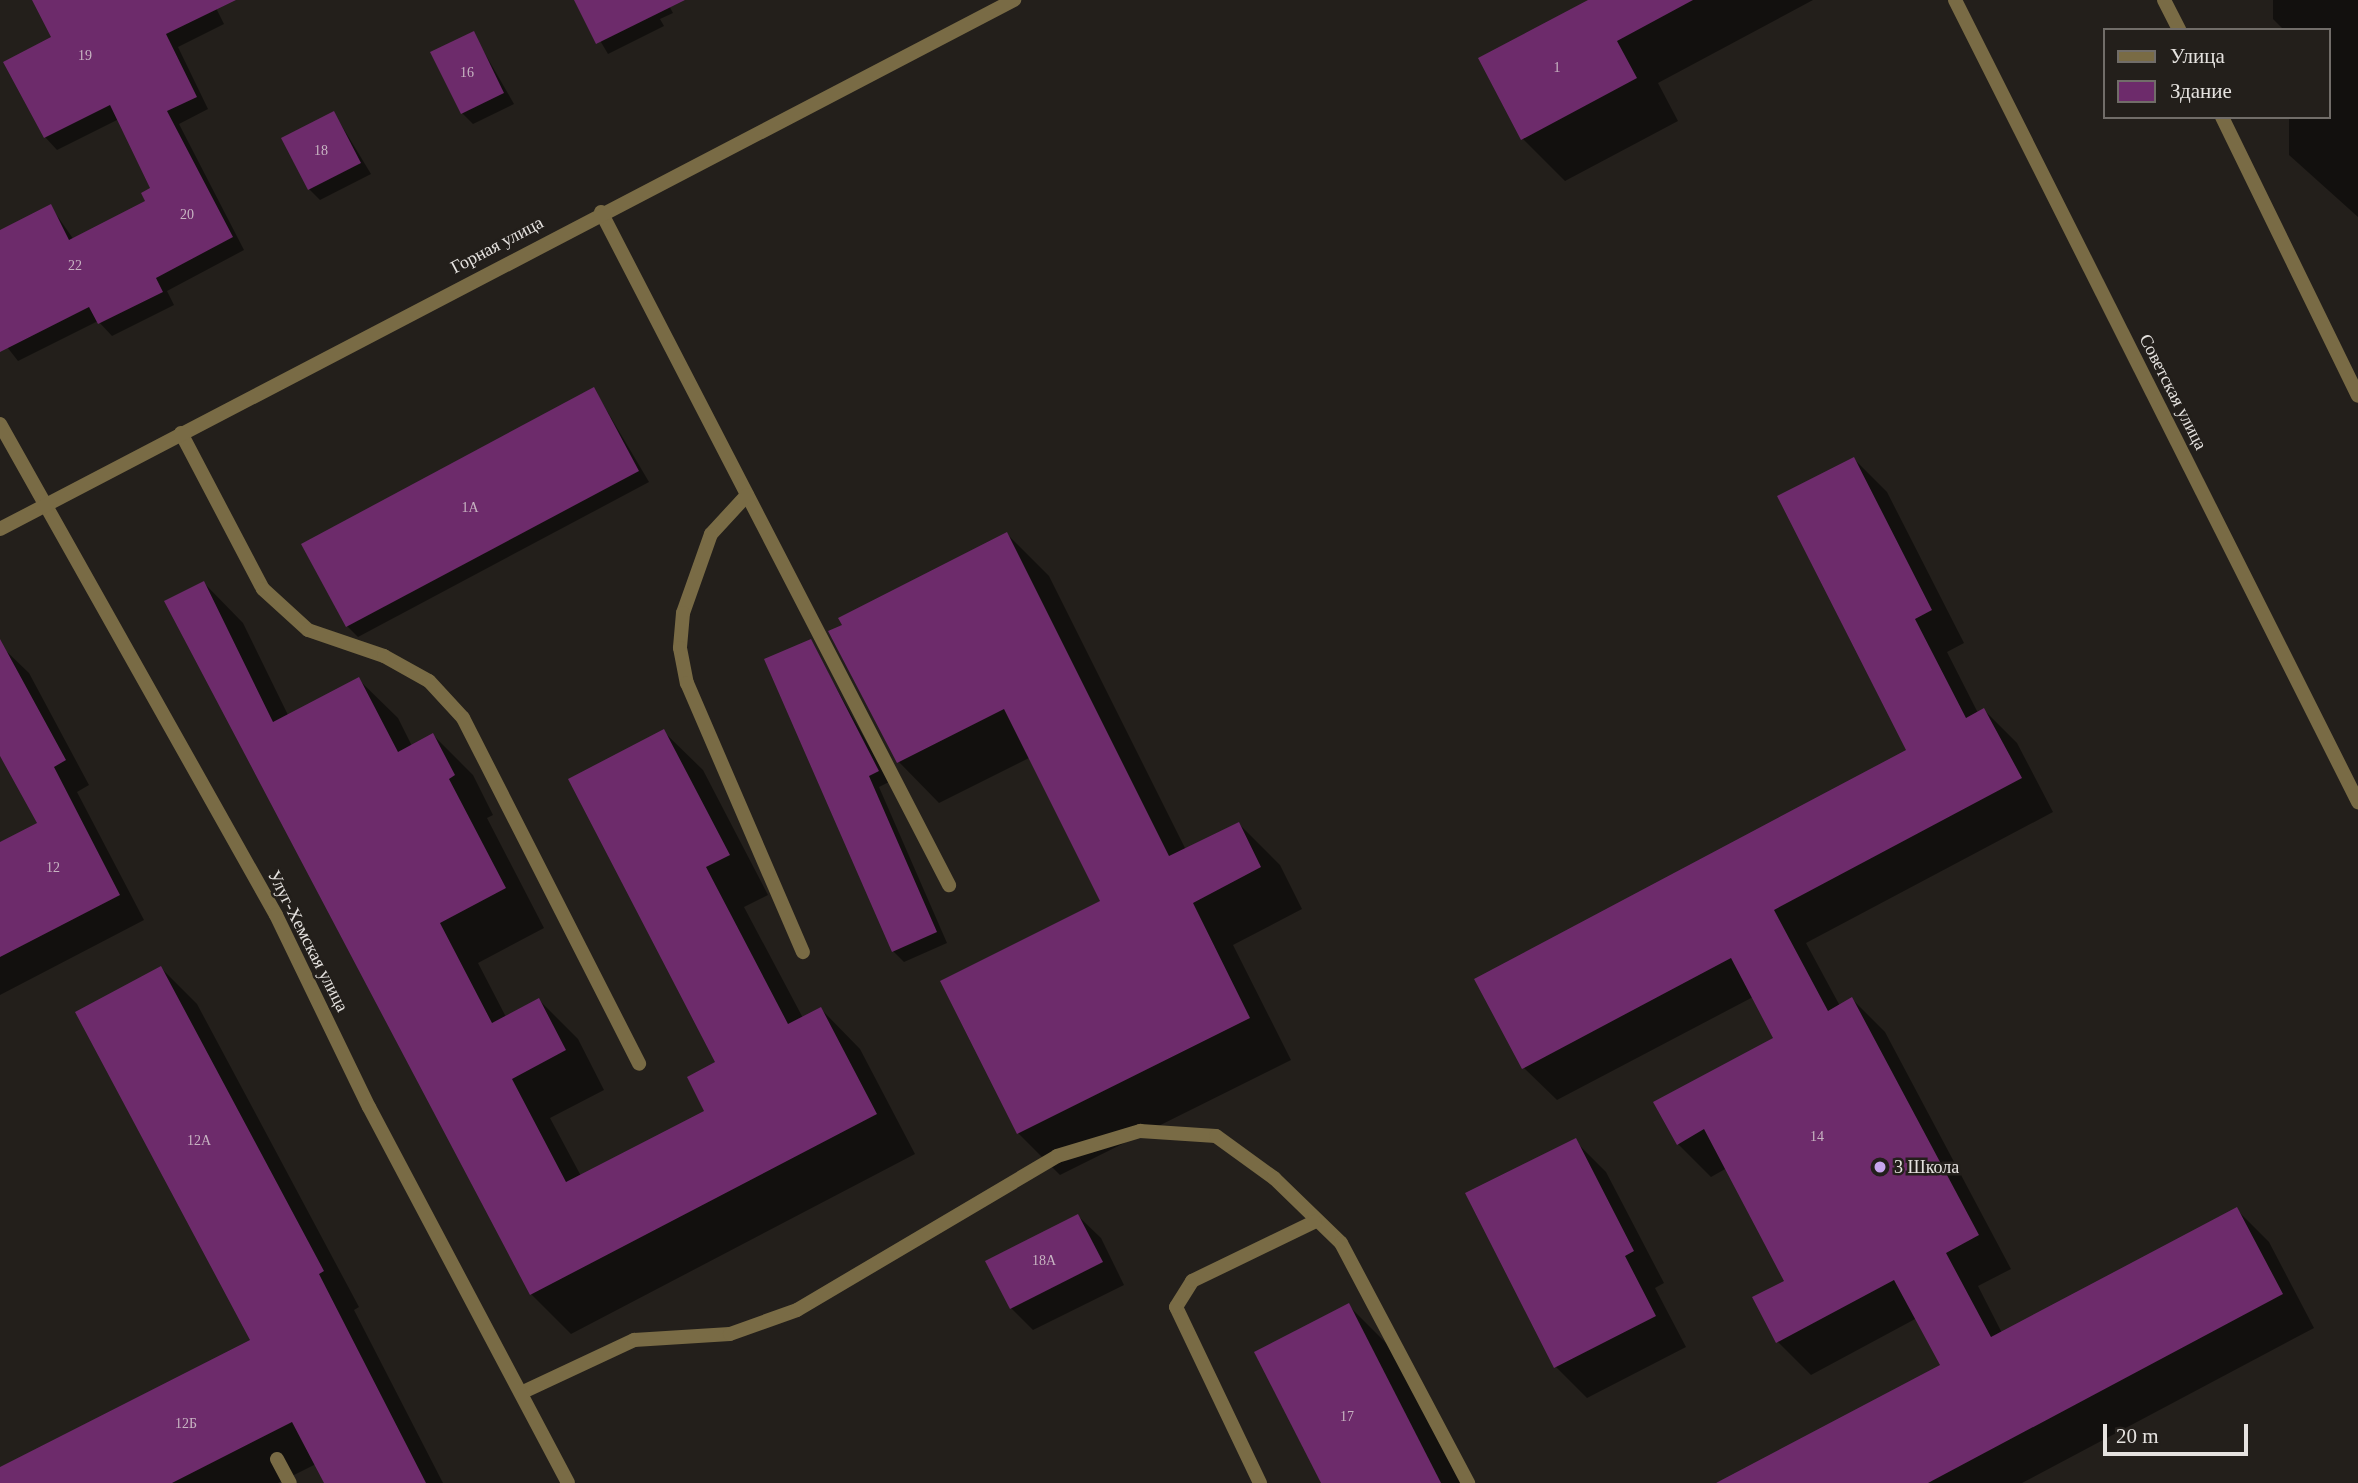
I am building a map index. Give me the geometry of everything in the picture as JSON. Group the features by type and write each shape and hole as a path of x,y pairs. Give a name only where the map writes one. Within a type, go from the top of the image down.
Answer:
{"street":[{"name":"Горная улица","path":"0,529 601,212 1014,0"},
{"name":"Советская улица","path":"1955,0 2358,802"},
{"path":"2164,0 2178,28"},
{"path":"2223,119 2358,396"},
{"path":"601,212 949,885"},
{"name":"Улуг-Хемская улица","path":"0,424 276,915 369,1107 523,1392 568,1483"},
{"path":"181,433 263,589 309,629 384,656 429,681 463,718 639,1064"},
{"path":"747,495 711,534 682,613 680,648 687,683 803,952"},
{"path":"523,1392 634,1340 730,1334 797,1310 1057,1156 1140,1131 1216,1136 1274,1178 1314,1222 1341,1243 1468,1483"},
{"path":"1260,1483 1176,1307 1192,1281 1314,1222"},
{"path":"277,1459 290,1483"}],"building":[{"path":"32,0 236,0 166,34 197,97 167,111 233,237 156,278 163,292 98,324 89,307 0,352 0,230 51,204 69,240 145,201 141,193 150,188 110,105 44,138 3,62 51,37"},
{"path":"574,0 685,0 596,44"},
{"path":"1588,0 1693,0 1617,41 1637,78 1521,140 1478,58"},
{"path":"474,31 504,93 461,114 430,52"},
{"path":"334,111 361,163 308,190 281,138"},
{"path":"594,387 639,471 346,627 301,544"},
{"path":"1854,457 1932,610 1915,619 1966,718 1984,708 2022,778 1774,910 1828,1011 1852,997 1979,1235 1946,1253 1991,1337 2237,1207 2283,1294 1928,1483 1716,1483 1940,1365 1894,1280 1776,1343 1752,1297 1784,1281 1704,1129 1677,1145 1653,1102 1773,1038 1731,958 1522,1069 1474,979 1906,750 1777,496"},
{"path":"1007,532 1169,856 1239,822 1261,867 1193,903 1250,1018 1017,1134 940,981 1100,901 1004,709 897,763 828,631 842,625 838,618"},
{"path":"204,581 273,722 359,677 398,752 433,733 455,775 449,779 506,888 440,923 492,1023 539,998 566,1050 512,1079 566,1182 704,1111 687,1077 715,1062 568,779 664,729 730,855 706,867 788,1024 821,1007 877,1114 530,1295 164,601"},
{"path":"0,639 66,760 54,767 120,895 0,957 0,842 37,823 0,756"},
{"path":"811,639 879,771 869,776 937,932 892,952 764,659"},
{"path":"161,966 324,1271 319,1274 426,1483 324,1483 292,1422 172,1483 0,1483 0,1467 250,1340 75,1012"},
{"path":"1576,1138 1634,1251 1625,1256 1656,1316 1554,1368 1465,1193"},
{"path":"1078,1214 1103,1262 1010,1309 985,1261"},
{"path":"1349,1303 1441,1483 1321,1483 1254,1352"}],"place":[{"name":"3 Школа","path":"1880,1167"}]}
